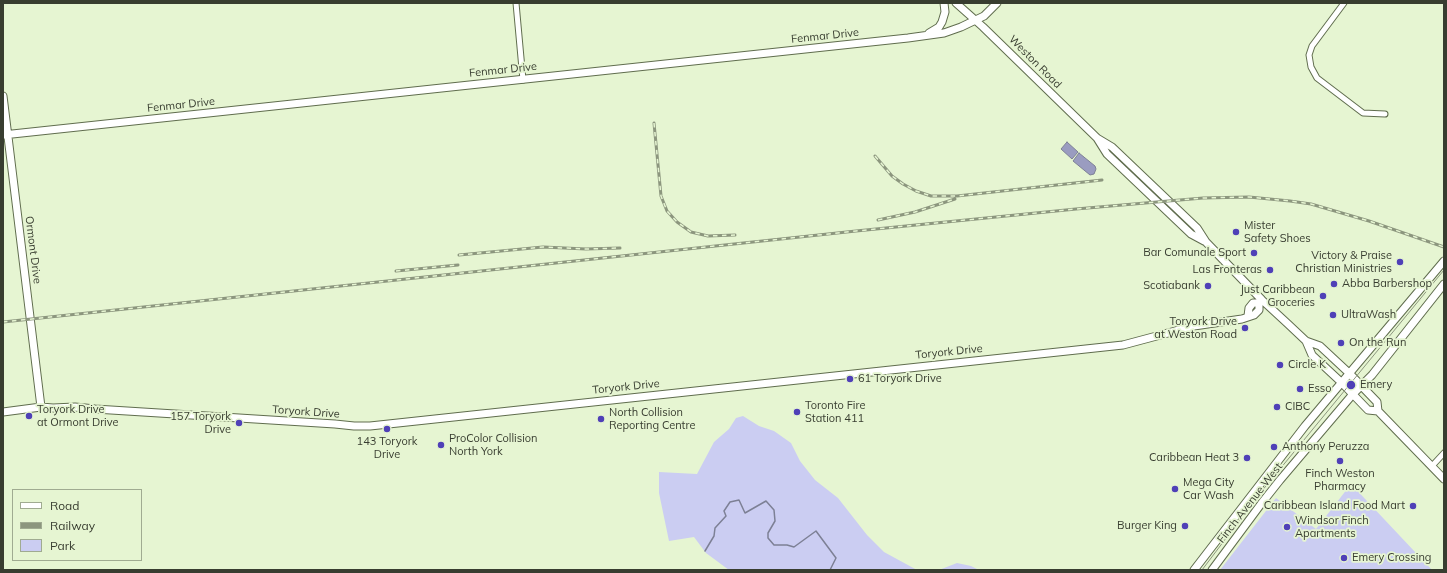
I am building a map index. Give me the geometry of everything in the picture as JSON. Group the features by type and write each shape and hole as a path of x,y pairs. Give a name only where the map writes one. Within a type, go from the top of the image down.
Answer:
{"street":[{"path":"516,3 523,80"},
{"path":"923,35 939,27 944,18 944,3"},
{"name":"Weston Road","path":"956,3 976,20 1097,138 1112,147 1196,228 1206,242 1260,301 1306,341 1320,346 1349,373 1377,402 1378,411 1444,479"},
{"name":"Fenmar Drive","path":"5,134 908,38 944,33 984,16 997,3"},
{"path":"1344,3 1312,46 1309,55 1311,67 1317,78 1363,113 1385,114"},
{"name":"Ormont Drive","path":"3,96 5,134 41,408"},
{"name":"Finch Avenue West","path":"1194,570 1305,426 1444,261"},
{"name":"Finch Avenue West","path":"1212,570 1261,504 1353,394 1372,375 1444,284"},
{"name":"Toryork Drive","path":"3,412 41,408 75,407 370,426 1123,345 1194,326 1227,320 1235,321 1248,316 1249,308 1253,303 1260,301"},
{"name":"Weston Road","path":"1306,341 1312,355 1368,410 1378,411"},
{"path":"1432,466 1444,453"}],"green space":[{"path":"743,416 759,426 774,431 791,443 800,461 815,480 838,498 867,535 884,552 917,570 729,570 706,553 694,537 669,541 659,493 659,472 697,474 714,442 729,429 736,418"},
{"path":"1351,484 1432,570 1220,570 1276,498 1316,529"},
{"path":"957,563 971,566 979,570 939,570"}],"shaded area":[{"path":"1067,142 1078,152 1072,159 1061,149"},
{"path":"1079,153 1095,166 1096,169 1094,174 1090,175 1073,161"}],"waterway":[{"path":"705,551 714,536 715,528 726,516 724,511 730,502 739,500 745,513 766,501 774,510 775,521 768,533 768,538 774,545 787,545 794,547 816,531 836,558 830,570"}],"tram line":[{"path":"1202,570 1261,492 1444,270"}],"railway":[{"path":"654,123 661,196 667,211 677,222 691,232 708,236 735,235"},
{"path":"875,156 892,176 903,184 916,191 931,196 957,196 1102,180"},
{"path":"3,322 856,231 1203,198 1249,197 1311,204 1369,221 1444,247"},
{"path":"878,220 915,212 955,199"},
{"path":"459,255 543,247 586,249 620,248"},
{"path":"396,271 458,265"}],"place":[{"name":"Mister Safety Shoes","path":"1236,232"},
{"name":"Bar Comunale Sport","path":"1254,253"},
{"name":"Victory & Praise Christian Ministries","path":"1400,262"},
{"name":"Las Fronteras","path":"1270,270"},
{"name":"Abba Barbershop","path":"1334,284"},
{"name":"Scotiabank","path":"1208,286"},
{"name":"Just Caribbean Groceries","path":"1323,296"},
{"name":"UltraWash","path":"1333,315"},
{"name":"Toryork Drive at Weston Road","path":"1245,328"},
{"name":"On the Run","path":"1341,343"},
{"name":"Circle K","path":"1280,365"},
{"name":"61 Toryork Drive","path":"850,379"},
{"name":"Emery","path":"1351,385"},
{"name":"Esso","path":"1300,389"},
{"name":"CIBC","path":"1277,407"},
{"name":"Toronto Fire Station 411","path":"797,412"},
{"name":"Toryork Drive at Ormont Drive","path":"29,416"},
{"name":"North Collision Reporting Centre","path":"601,419"},
{"name":"157 Toryork Drive","path":"239,423"},
{"name":"143 Toryork Drive","path":"387,429"},
{"name":"ProColor Collision North York","path":"441,445"},
{"name":"Anthony Peruzza","path":"1274,447"},
{"name":"Caribbean Heat 3","path":"1247,458"},
{"name":"Finch Weston Pharmacy","path":"1340,461"},
{"name":"Mega City Car Wash","path":"1175,489"},
{"name":"Caribbean Island Food Mart","path":"1413,506"},
{"name":"Burger King","path":"1185,526"},
{"name":"Windsor Finch Apartments","path":"1287,527"},
{"name":"Emery Crossing","path":"1344,558"}]}
